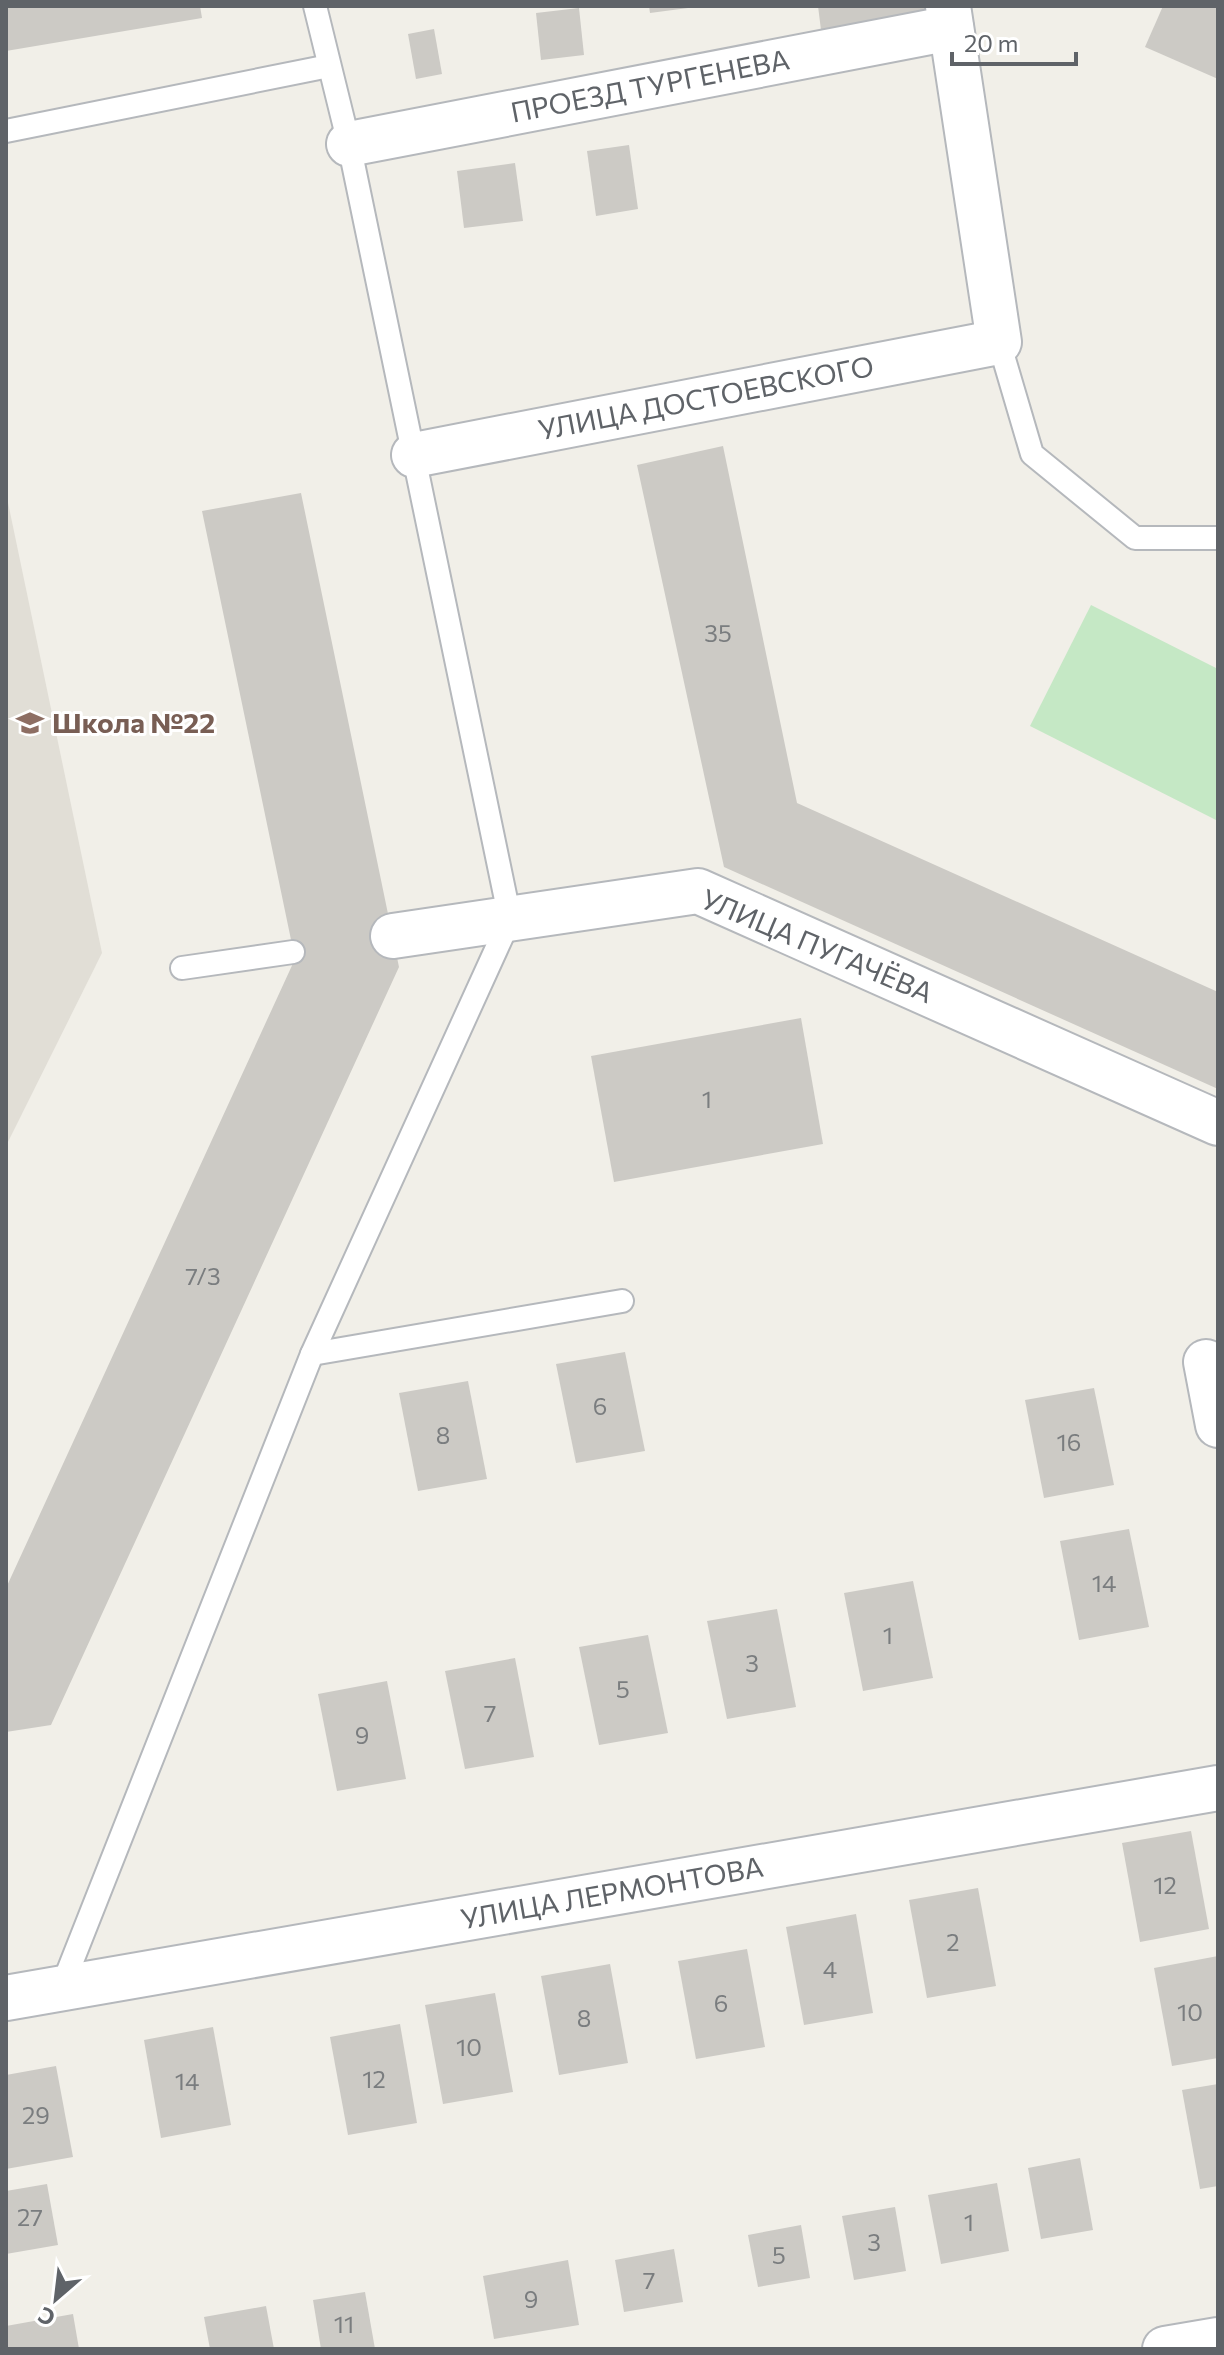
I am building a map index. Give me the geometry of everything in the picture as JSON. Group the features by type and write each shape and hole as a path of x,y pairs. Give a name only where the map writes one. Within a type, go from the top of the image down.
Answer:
{"street":[{"name":"ПРОЕЗД ТУРГЕНЕВА","path":"349,144 949,17"},
{"path":"949,17 999,342"},
{"name":"УЛИЦА ДОСТОЕВСКОГО","path":"414,455 999,342"},
{"name":"УЛИЦА ПУГАЧЁВА","path":"393,936 698,891 1218,1123"},
{"path":"1206,1362 1218,1425"},
{"name":"УЛИЦА ЛЕРМОНТОВА","path":"6,1998 1218,1788"},
{"path":"1165,2349 1218,2340"}],"lane":[{"path":"61,1989 312,1354 510,919 349,144 315,6"},
{"path":"6,131 329,66"},
{"path":"999,342 1032,454 1135,538 1218,538"},
{"path":"182,968 293,952"},
{"path":"312,1354 622,1301"}],"shaded area":[{"name":"Школа №22","path":"6,493 102,953 6,1146"}],"green space":[{"path":"1091,605 1218,669 1218,821 1030,726"}],"building":[{"path":"6,6 200,6 202,18 6,51"},
{"path":"649,6 688,6 688,8 650,13"},
{"path":"818,6 927,6 929,25 822,38"},
{"path":"1163,6 1218,6 1218,79 1145,47"},
{"path":"579,8 584,55 541,60 536,13"},
{"path":"434,29 442,74 416,79 408,34"},
{"path":"629,145 638,209 596,216 587,151"},
{"path":"515,163 523,221 464,228 457,171"},
{"path":"723,446 797,803 1218,992 1218,1089 724,867 637,465"},
{"path":"301,493 399,967 51,1725 6,1732 6,1588 295,959 202,511"},
{"path":"801,1018 823,1144 614,1182 591,1056"},
{"path":"625,1352 645,1451 576,1463 556,1364"},
{"path":"468,1381 487,1479 418,1491 399,1393"},
{"path":"1094,1388 1114,1485 1044,1498 1025,1400"},
{"path":"1129,1529 1149,1627 1079,1640 1060,1541"},
{"path":"913,1581 933,1678 863,1691 844,1593"},
{"path":"777,1609 796,1707 727,1719 707,1621"},
{"path":"648,1635 668,1733 599,1745 579,1647"},
{"path":"515,1658 534,1757 465,1769 445,1671"},
{"path":"387,1681 406,1779 337,1791 318,1694"},
{"path":"1191,1831 1209,1929 1140,1942 1122,1843"},
{"path":"978,1888 996,1986 927,1998 909,1900"},
{"path":"856,1914 873,2013 804,2025 786,1927"},
{"path":"747,1949 765,2047 696,2059 678,1961"},
{"path":"1218,1956 1218,2058 1172,2066 1154,1968"},
{"path":"610,1964 628,2063 559,2075 541,1976"},
{"path":"495,1993 513,2092 443,2104 425,2005"},
{"path":"400,2024 417,2123 348,2135 330,2037"},
{"path":"213,2027 231,2125 161,2138 144,2040"},
{"path":"56,2066 73,2157 6,2169 6,2075"},
{"path":"1218,2084 1218,2186 1200,2189 1182,2090"},
{"path":"1080,2158 1093,2230 1041,2239 1028,2168"},
{"path":"997,2183 1009,2251 941,2264 928,2195"},
{"path":"47,2184 58,2245 6,2254 6,2191"},
{"path":"895,2207 906,2271 854,2280 842,2216"},
{"path":"801,2225 810,2278 758,2287 748,2235"},
{"path":"674,2249 683,2302 624,2312 615,2260"},
{"path":"568,2260 579,2325 494,2339 483,2276"},
{"path":"365,2292 375,2349 321,2349 313,2300"},
{"path":"266,2306 274,2349 210,2349 204,2317"},
{"path":"73,2314 79,2349 7,2349 6,2326"}],"place":[{"name":"Школа №22","path":"30,723"}]}
